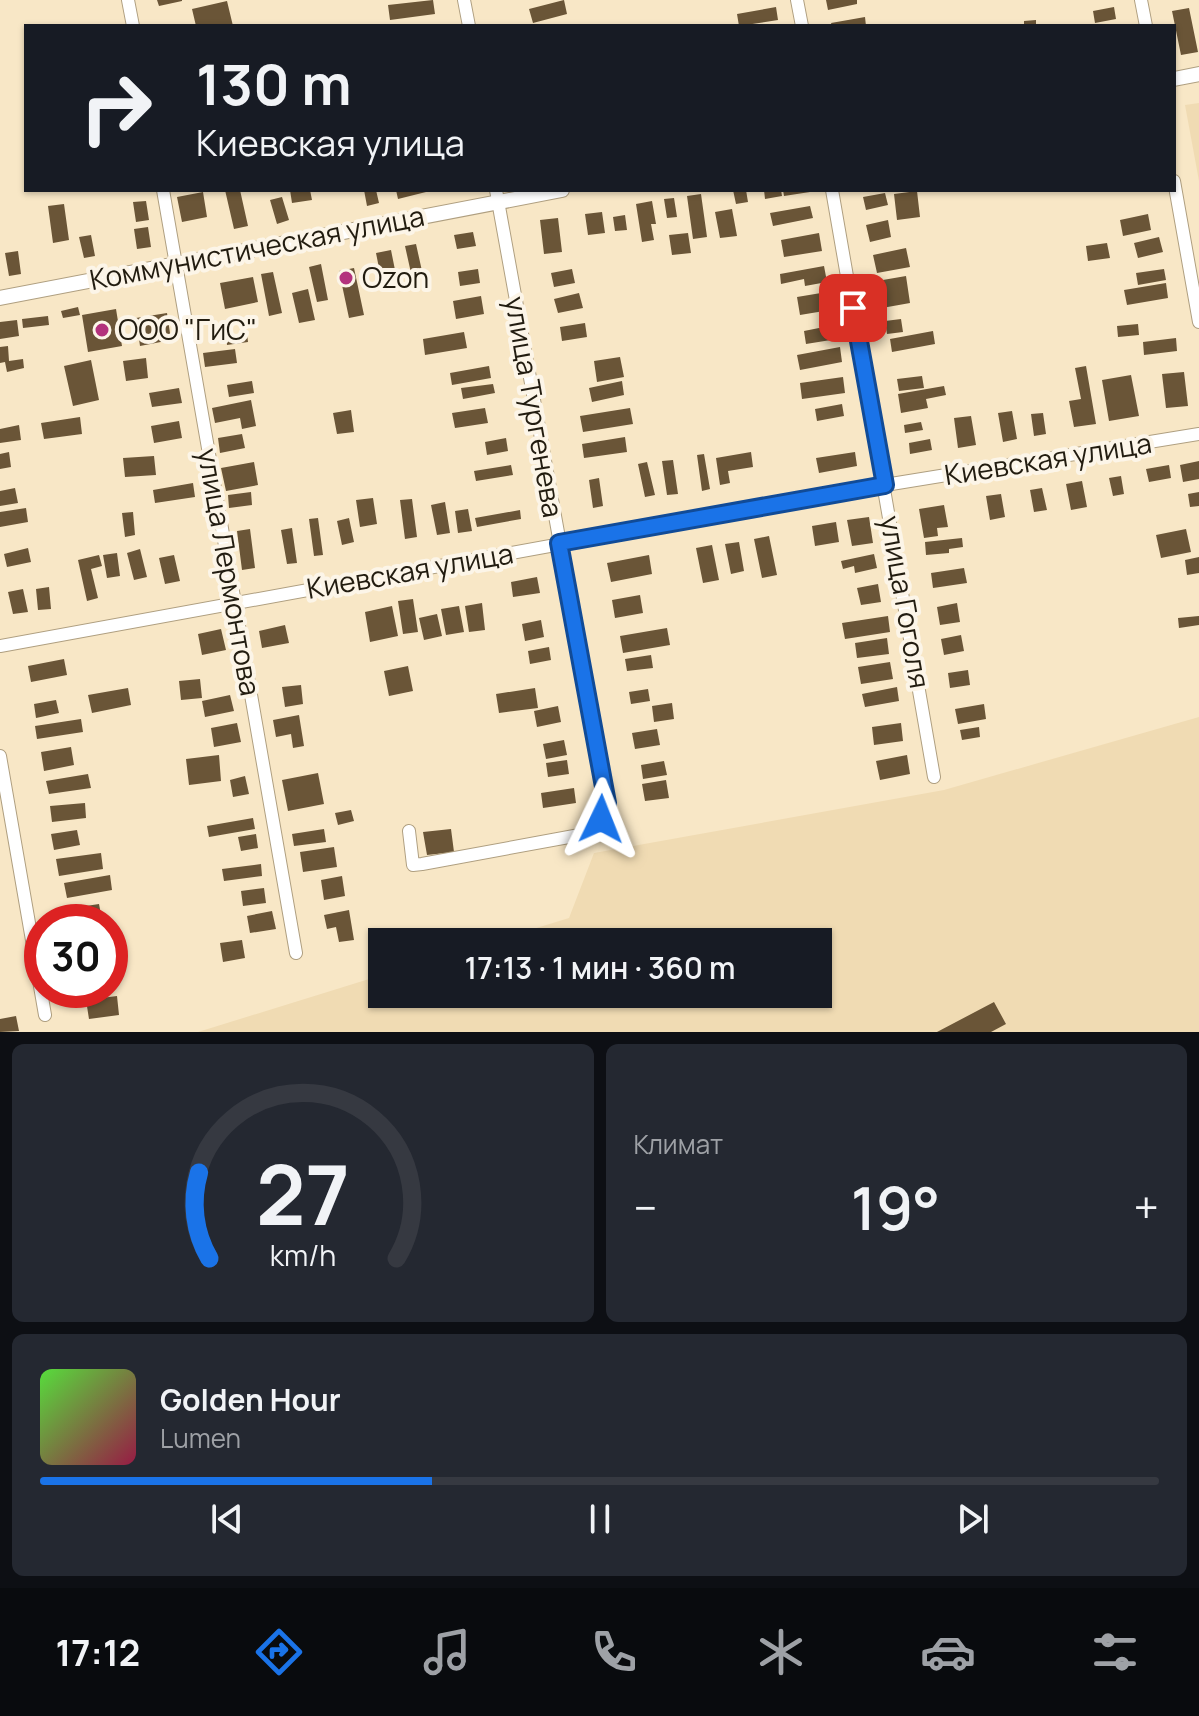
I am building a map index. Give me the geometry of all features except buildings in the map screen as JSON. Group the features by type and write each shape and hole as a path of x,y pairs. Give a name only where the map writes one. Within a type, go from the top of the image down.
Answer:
{"street":[{"path":"128,0 133,24"},
{"path":"464,0 469,24"},
{"path":"797,0 802,24"},
{"path":"1141,0 1146,24"},
{"path":"1176,79 1199,74"},
{"name":"улица Лермонтова","path":"163,192 296,953"},
{"name":"Коммунистическая улица","path":"0,298 497,196 540,192"},
{"name":"улица Гоголя","path":"832,192 934,777"},
{"path":"1176,192 1199,322"},
{"name":"улица Тургенева","path":"409,831 413,865 585,834 595,828 607,803 497,196"},
{"name":"Киевская улица","path":"0,646 885,485 1199,434"},
{"path":"0,756 45,1015"}],"shaded area":[{"path":"1199,103 1199,181 1185,105"},
{"path":"1199,717 1199,1032 198,1032 368,979 368,1008 832,1008 832,928 536,928 569,918 594,853 944,790"}],"place":[{"name":"Ozon","path":"346,278"},
{"name":"ООО \"ГиС\"","path":"102,330"}],"route":[{"path":"601,819 607,803 559,543 885,485 853,308"}]}
